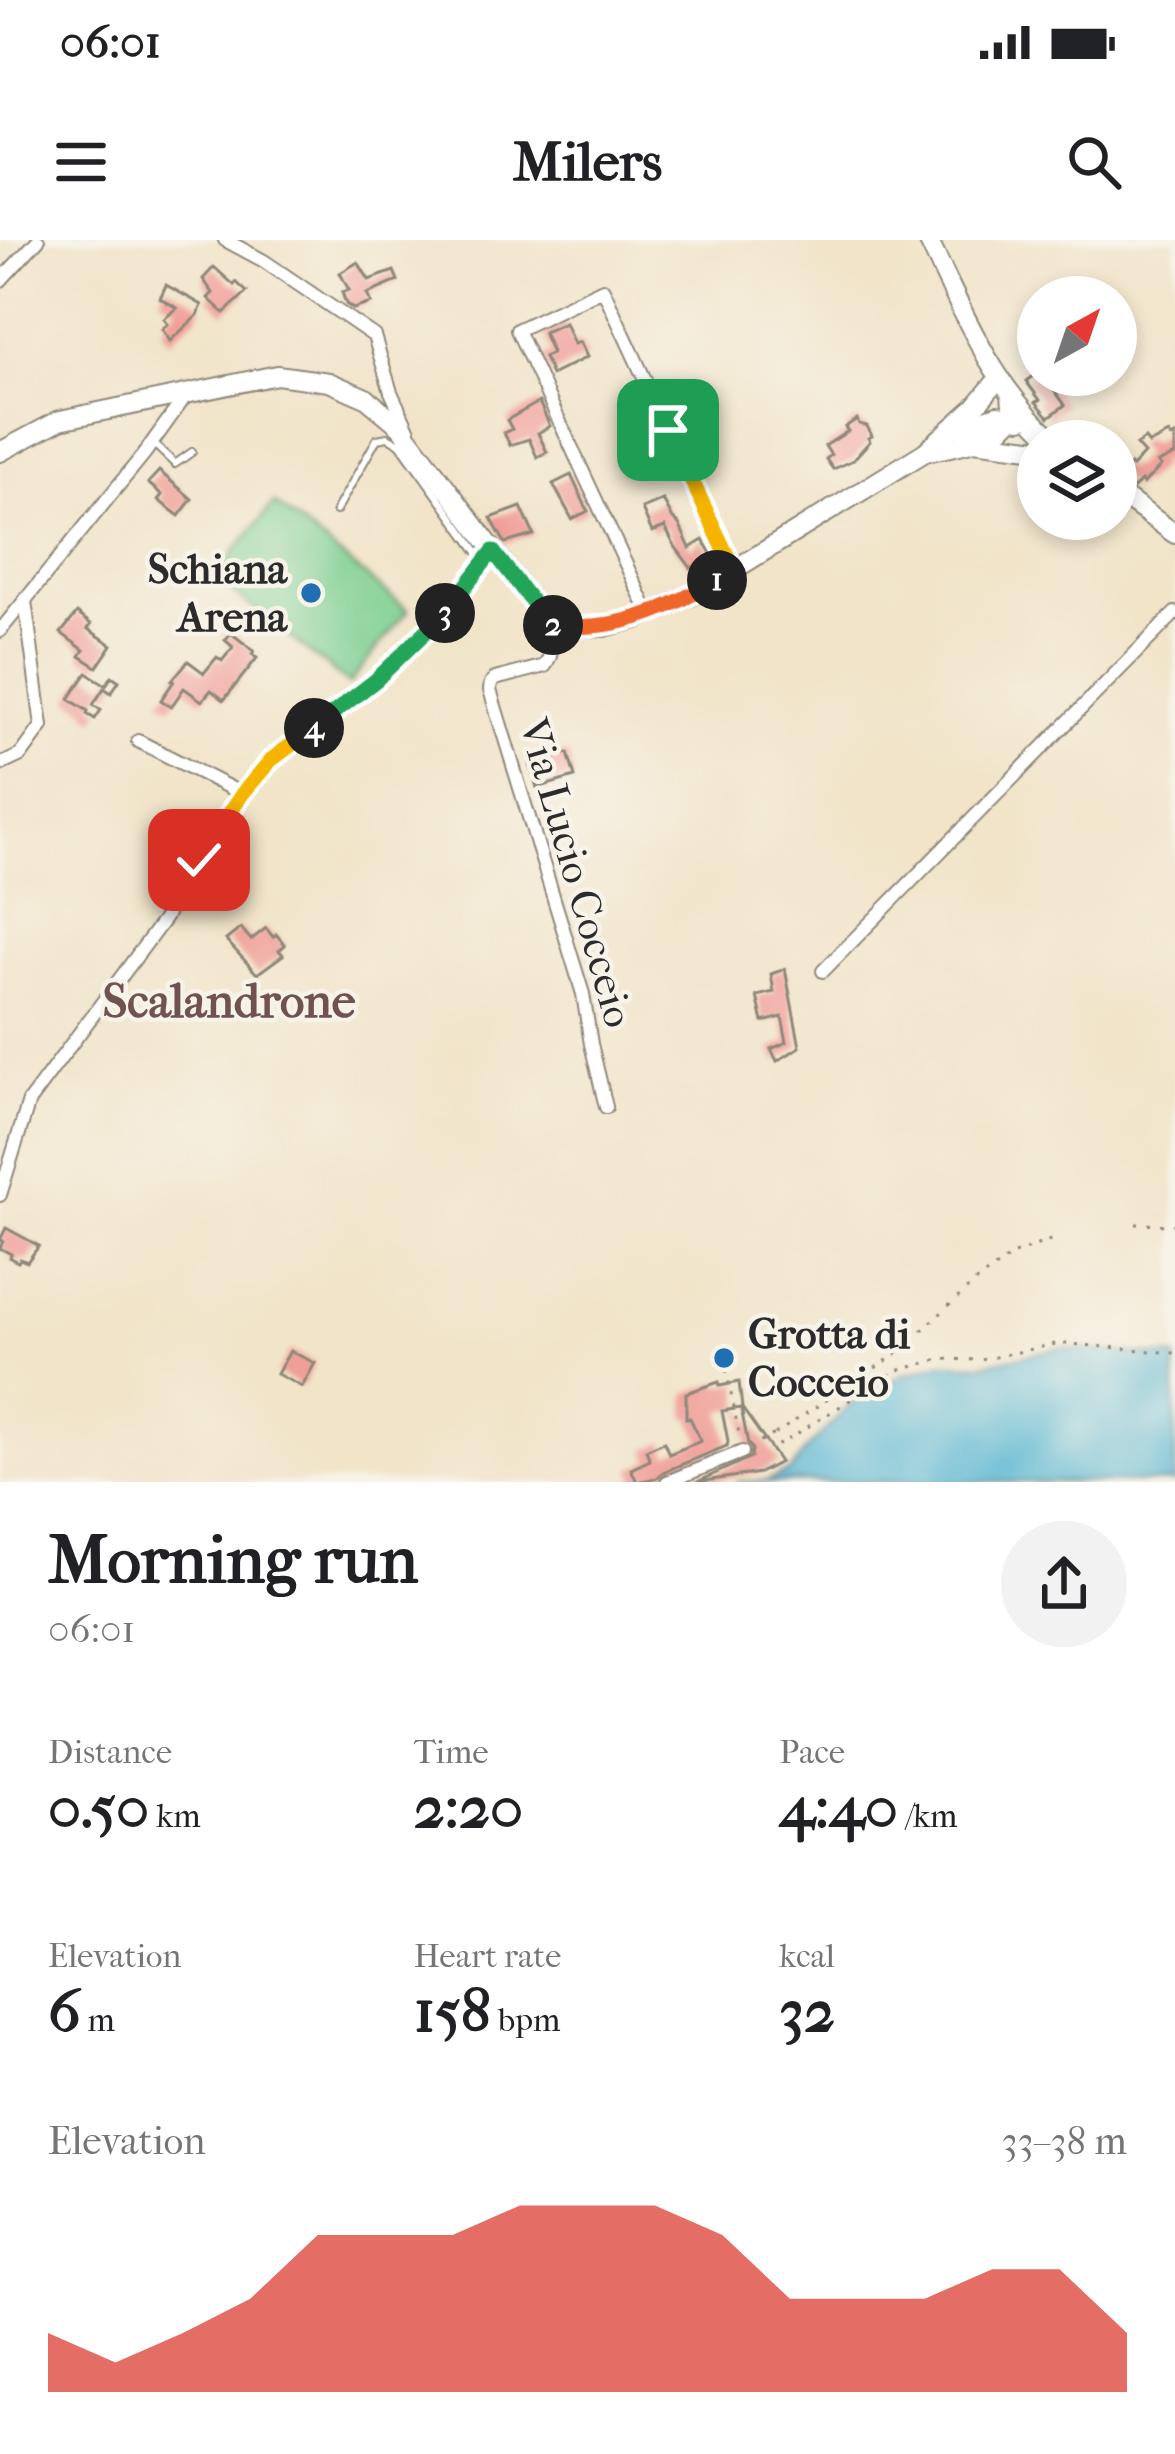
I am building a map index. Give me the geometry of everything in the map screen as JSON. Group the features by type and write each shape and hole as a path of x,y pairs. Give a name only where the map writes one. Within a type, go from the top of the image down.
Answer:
{"street":[{"path":"0,281 38,240"},
{"path":"225,240 374,336 391,392 417,448"},
{"path":"928,240 1018,420"},
{"path":"649,614 517,330 603,289 734,570"},
{"path":"0,452 60,420 278,375 329,382 366,398 400,426 489,556 546,620 554,626 604,627 693,595 972,424 1003,390"},
{"path":"1003,390 1027,420"},
{"path":"0,632 187,394"},
{"path":"926,452 944,436 972,424 1002,429 1013,416"},
{"path":"972,424 1017,435"},
{"path":"1137,506 1175,534"},
{"path":"0,1195 29,1101 165,918 242,794 271,760 343,708 444,615 489,556"},
{"path":"0,765 21,755 42,726 25,601"},
{"path":"823,970 1175,613"},
{"name":"Via Lucio Cocceio","path":"554,626 545,666 495,679 490,690 583,994 606,1107"},
{"path":"139,741 242,794"},
{"path":"668,1482 742,1451"}],"lane":[{"path":"336,511 377,439 388,437 400,444 489,556"},
{"path":"152,442 175,464 192,452"}],"path":[{"path":"1136,1224 1175,1225"},
{"path":"724,1358 742,1451 773,1436 895,1355 976,1281 1014,1254 1058,1238"},
{"path":"773,1436 779,1445 896,1371 941,1359 981,1360 1060,1343 1175,1353"}],"green space":[{"name":"Schiana Arena","path":"274,503 408,610 349,684 214,577"}],"water":[{"path":"1060,1348 1175,1357 1175,1482 736,1482 766,1481 791,1471 851,1404 904,1374 941,1363 982,1364"}],"building":[{"path":"358,262 369,280 394,271 398,281 367,294 371,303 353,309 346,304 342,292 349,290 340,273"},
{"path":"214,267 247,292 224,313 208,298 213,293 203,279"},
{"path":"166,285 202,305 198,315 170,341 162,329 168,324 164,319 177,308 160,298"},
{"path":"565,323 574,344 580,342 587,357 551,375 544,357 552,353 543,332"},
{"path":"1037,396 1059,396 1065,405 1049,417 1036,402"},
{"path":"539,402 550,426 538,433 547,452 537,457 529,439 510,445 504,433 512,429 507,420"},
{"path":"857,419 867,426 870,441 853,460 833,469 825,446"},
{"path":"1169,434 1175,436 1175,455 1158,463 1161,466 1137,485 1137,462 1144,454 1137,444 1145,439 1149,444"},
{"path":"159,471 192,499 179,516 158,500 162,495 148,483"},
{"path":"571,475 588,511 572,519 553,484"},
{"path":"663,500 690,548 703,540 712,555 691,568 665,527 652,532 642,509"},
{"path":"521,507 534,535 505,543 491,518"},
{"path":"77,613 91,624 88,629 112,645 97,667 80,656 84,650 61,633"},
{"path":"231,633 257,658 224,700 211,690 202,701 184,688 171,707 161,700 188,661 204,673 217,657 222,661 233,647 225,640"},
{"path":"87,673 106,685 112,676 119,681 111,693 104,688 93,705 101,710 95,719 69,699"},
{"path":"568,753 575,777 537,788 530,764"},
{"path":"241,928 251,940 266,928 273,937 276,934 285,945 279,950 283,955 257,974 226,940"},
{"path":"785,969 800,1047 777,1061 771,1049 787,1042 782,1017 763,1022 757,996 774,992 771,974"},
{"path":"6,1228 39,1246 27,1262 10,1258 0,1248"},
{"path":"290,1351 315,1363 302,1387 277,1374"},
{"path":"719,1382 720,1386 739,1382 742,1408 780,1462 759,1473 697,1482 751,1457 741,1408 722,1411 727,1446 657,1478 637,1482 631,1469 650,1460 646,1450 664,1442 669,1454 701,1441 686,1418 686,1393"}],"place":[{"name":"Schiana Arena","path":"311,593"},
{"name":"Grotta di Cocceio","path":"724,1358"}],"district":[{"name":"Scalandrone","path":"229,1001"}],"route":[{"path":"199,860 242,794 271,760 376,680 444,615 493,551 554,626 604,627 636,620 693,595 734,570 668,430"}]}
